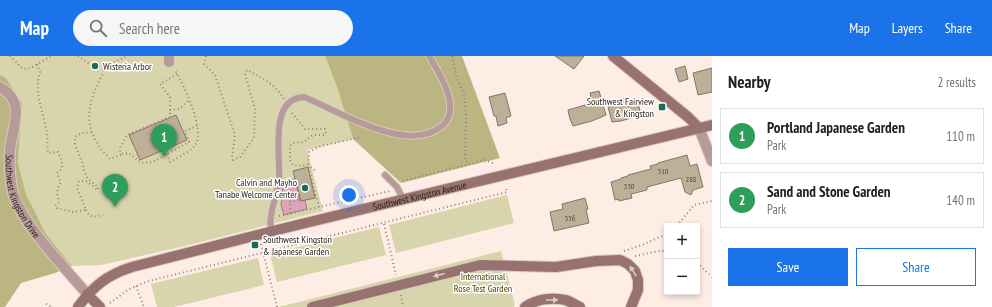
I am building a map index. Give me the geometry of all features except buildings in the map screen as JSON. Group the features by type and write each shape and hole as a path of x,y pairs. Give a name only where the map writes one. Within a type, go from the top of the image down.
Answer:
{"street":[{"path":"613,56 688,117 699,128 712,161"},
{"name":"Southwest Kingston Drive","path":"0,87 7,91 13,98 16,106 16,118 10,151 10,174 13,194 20,209 30,224 50,251 87,294"},
{"name":"Southwest Kingston Avenue","path":"78,307 87,294 102,281 125,269 271,231 712,125"},
{"path":"312,307 480,265 556,267 596,261 620,260 628,264 635,271 638,280 638,290 631,307"},
{"path":"87,294 104,306"},
{"path":"525,307 539,300 550,299 566,300 580,307"}],"lane":[{"path":"271,231 270,219 279,181 278,136 281,118 287,105 296,97 304,97 362,124 403,136 411,137 427,133 441,127 446,122 451,109 448,94 429,56"},
{"path":"385,175 396,187 403,199"}],"path":[{"path":"10,56 23,69 31,68 51,56"},
{"path":"78,56 91,65 106,67"},
{"path":"126,56 106,67 89,106 92,132 97,143 110,158 129,153 141,163 153,162 189,142 185,131 197,126"},
{"path":"206,56 204,64 215,75 235,136 232,157 233,160 240,157 254,138 255,108 245,74 247,70 269,82 278,90 293,116 305,129 325,129 325,135 313,136 304,142 293,143 290,146 290,160 293,165 308,165 317,172"},
{"path":"452,56 456,75 464,95 466,113 466,158 468,164"},
{"path":"167,154 170,162 192,148 196,144 198,138 197,126 189,100 169,59"},
{"path":"37,64 40,72 37,86 46,129 48,153 58,152 63,164 62,169 57,173 61,182 57,190 59,202 55,206 57,208 73,212 86,210"},
{"path":"123,154 120,152 120,148 127,135 170,117 170,97 160,84 177,74"},
{"path":"170,110 179,109 189,100"},
{"path":"92,132 82,133 75,137 75,144 84,165 84,171 88,179 98,187 98,190 86,181 79,181 77,188 89,215 93,217 104,215"},
{"path":"319,207 308,165 309,152 321,146 362,137"},
{"path":"401,183 404,180 485,160 495,164"},
{"path":"104,306 129,289 149,281 263,252 384,224 507,192 506,188"},
{"path":"270,219 391,190"},
{"path":"292,213 289,202 300,199"},
{"path":"679,223 694,205 712,201"},
{"path":"384,224 396,277"},
{"path":"623,251 664,235"},
{"path":"630,256 664,251"},
{"path":"263,252 277,307"},
{"path":"700,266 712,277"},
{"path":"136,286 144,307"},
{"path":"400,295 403,307"},
{"path":"46,304 52,307"}],"green space":[{"path":"0,56 325,56 338,90 353,139 307,150 323,211 185,246 101,265 72,266 46,234 26,194 18,163 22,103 6,78 0,75"},
{"path":"507,195 514,223 396,253 389,225"},
{"path":"379,227 386,255 277,282 270,254"},
{"name":"International Rose Test Garden","path":"501,251 515,305 513,307 279,307"},
{"path":"258,258 264,285 174,307 157,307 151,284"}],"shaded area":[{"path":"325,56 462,56 500,158 401,183 353,139 338,90"},
{"path":"0,75 6,78 22,103 18,163 26,194 46,234 72,266 55,273 21,283 5,307 0,307"},
{"path":"293,179 295,179 300,201 305,200 307,209 284,215 281,205 283,186 293,183"}],"place":[{"name":"Wisteria Arbor","path":"95,66"},
{"name":"Southwest Fairview & Kingston","path":"662,107"},
{"name":"Portland Japanese Garden","path":"164,157"},
{"name":"Calvin and Mayho Tanabe Welcome Center","path":"305,188"},
{"name":"Sand and Stone Garden","path":"115,207"},
{"name":"Southwest Kingston & Japanese Garden","path":"255,245"}]}
